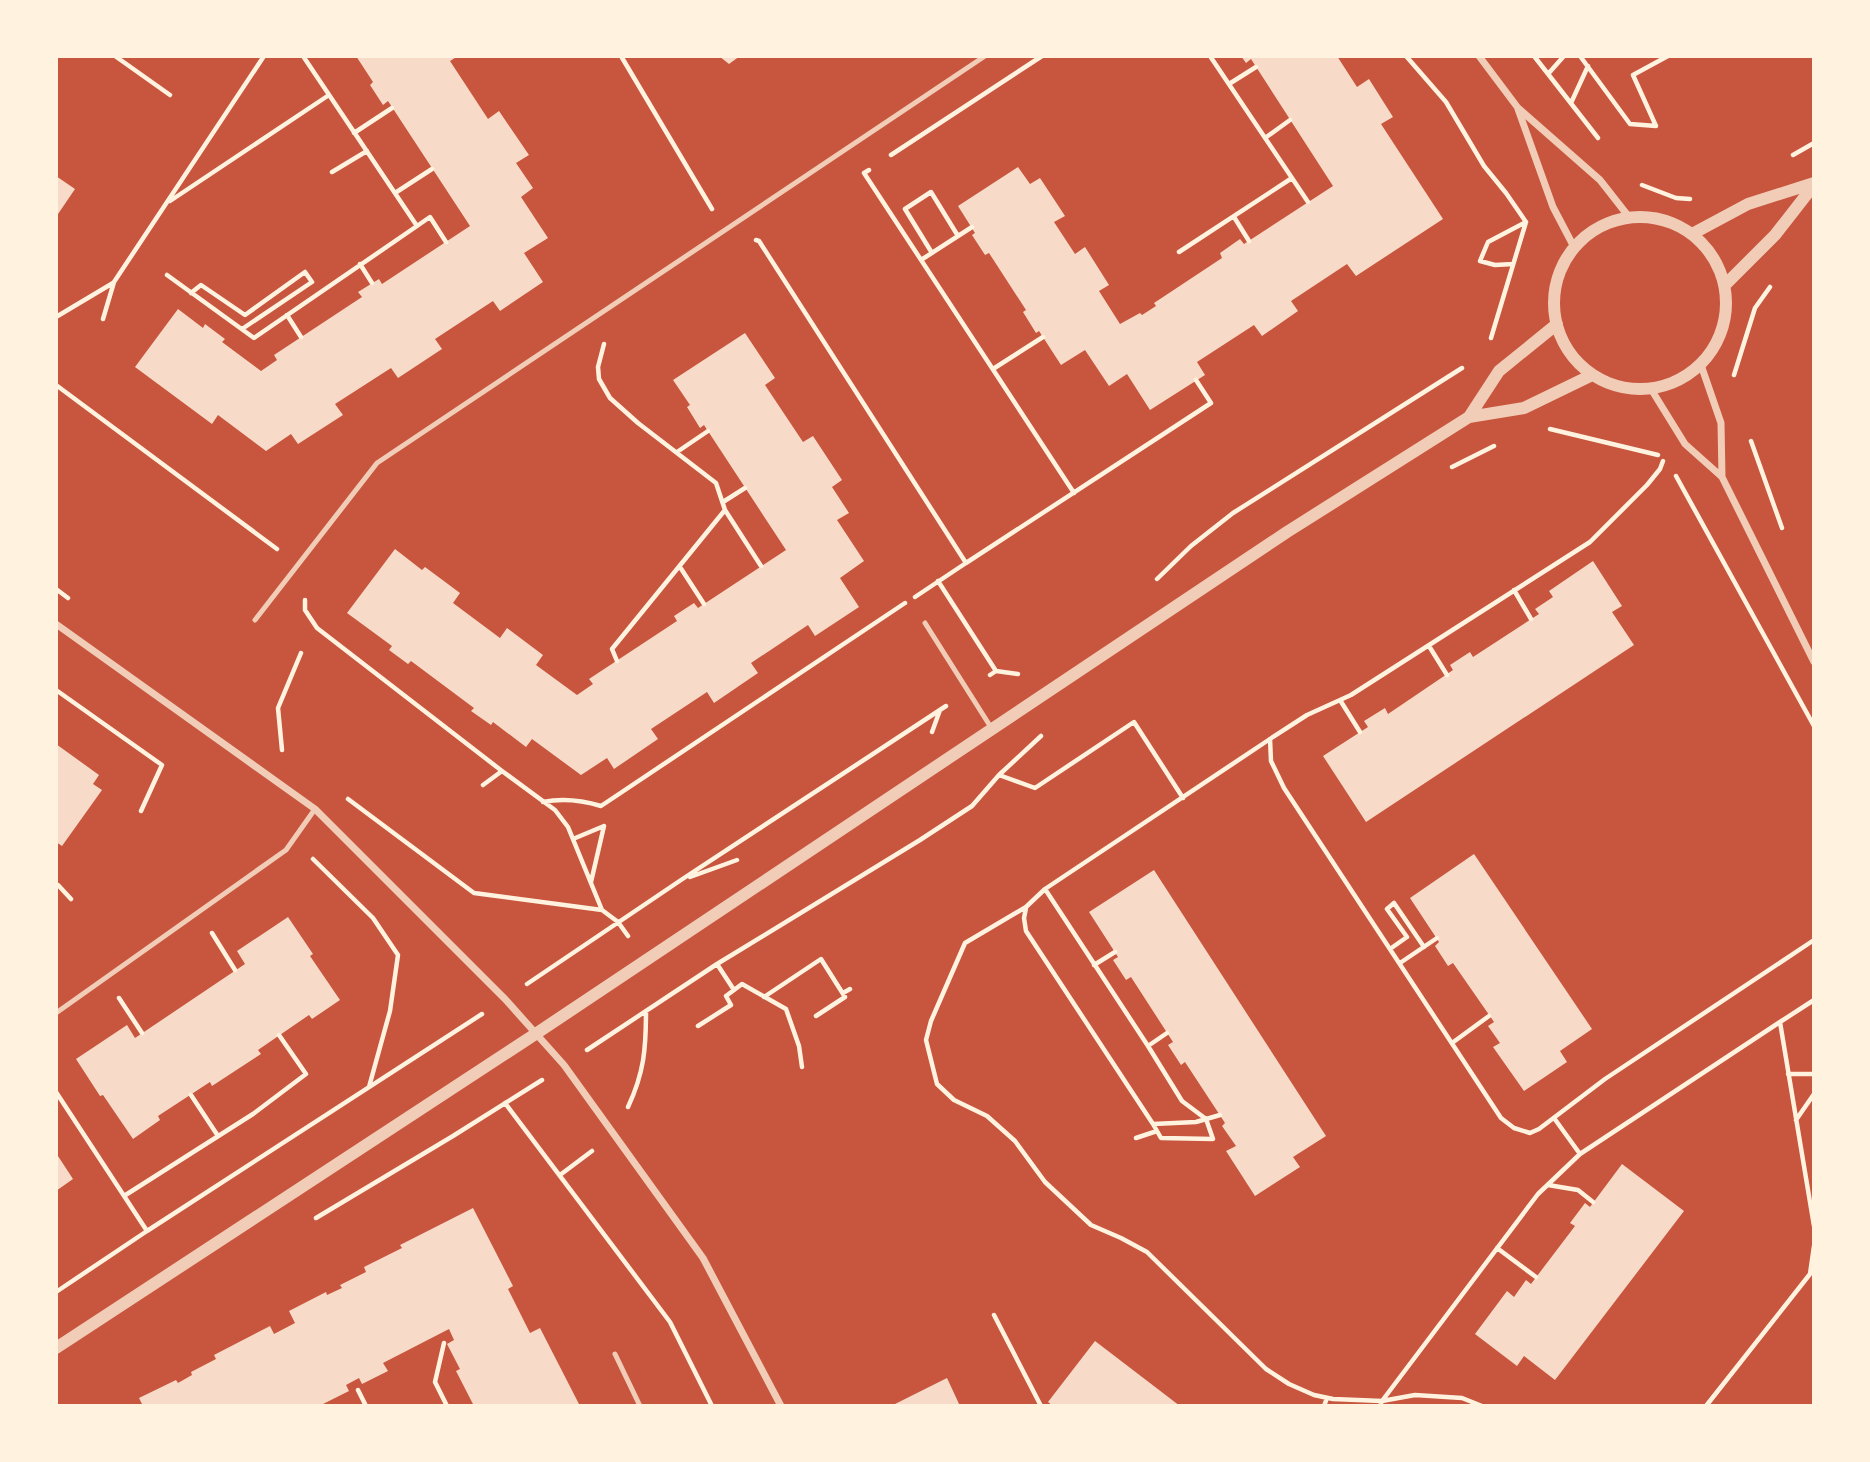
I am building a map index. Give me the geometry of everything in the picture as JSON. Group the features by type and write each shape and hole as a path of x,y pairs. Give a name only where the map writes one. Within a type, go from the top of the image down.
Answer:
{"street":[{"path":"1479,56 1518,108 1600,180 1629,217"},
{"path":"1518,108 1553,207 1574,247"},
{"path":"1692,234 1748,204 1814,184"},
{"path":"1725,285 1775,235 1814,184"},
{"path":"1629,217 1651,217 1673,223 1692,234 1707,248 1725,285 1723,328 1714,348 1701,365 1674,383 1651,389 1630,389 1610,384 1580,365 1562,339 1557,324 1554,297 1560,270 1574,247 1595,229 1611,221 1629,217"},
{"path":"56,1348 884,803 1287,532 1469,416 1499,371 1557,324"},
{"path":"1701,365 1721,423 1722,477"},
{"path":"1469,416 1524,408 1592,374"},
{"path":"1651,389 1685,444 1722,477 1814,662"},
{"path":"56,624 315,809 537,1033 564,1065 703,1258 781,1406"}],"lane":[{"path":"255,620 377,463 985,56"},
{"path":"925,623 992,729"},
{"path":"56,1013 286,850 315,809"},
{"path":"615,1354 640,1406"}],"path":[{"path":"115,56 170,95"},
{"path":"103,319 114,282 264,56"},
{"path":"303,56 417,226"},
{"path":"621,56 725,230 759,241 966,563"},
{"path":"886,158 1042,56"},
{"path":"1210,56 1308,202"},
{"path":"1406,56 1446,102 1484,166 1525,222 1491,340"},
{"path":"1534,56 1605,147"},
{"path":"1548,74 1564,56"},
{"path":"1580,56 1630,124 1656,126 1633,75 1668,56"},
{"path":"1654,56 1658,62"},
{"path":"1571,103 1588,66"},
{"path":"1229,84 1256,67"},
{"path":"166,204 329,95"},
{"path":"354,133 392,108"},
{"path":"1265,138 1290,121"},
{"path":"332,172 367,151"},
{"path":"875,166 864,173 1074,493"},
{"path":"395,193 432,169"},
{"path":"1179,252 1292,178"},
{"path":"1637,180 1644,186 1675,198 1695,199"},
{"path":"932,253 905,209 931,192 958,236"},
{"path":"167,275 254,338 430,217 446,242"},
{"path":"1234,217 1249,241"},
{"path":"1513,264 1495,265 1480,261 1488,242 1525,222"},
{"path":"921,260 972,227"},
{"path":"748,248 759,241"},
{"path":"360,264 372,283"},
{"path":"191,293 201,285 245,315 305,272 312,282 242,330"},
{"path":"56,317 114,282"},
{"path":"1736,388 1734,375 1755,308 1770,287"},
{"path":"287,315 301,337"},
{"path":"993,369 1043,337"},
{"path":"604,343 598,366 599,379 610,398 638,423 716,482 725,510 761,566"},
{"path":"1154,582 1191,546 1233,513 1464,367"},
{"path":"543,802 583,801 601,806 1211,403 1196,380"},
{"path":"1548,429 1665,456 1814,726"},
{"path":"677,452 708,431"},
{"path":"1749,438 1782,530"},
{"path":"1482,1406 1462,1398 1415,1395 1381,1403 1326,1398 1289,1384 1266,1369 1147,1252 1091,1225 1045,1182 1015,1141 987,1116 954,1100 937,1084 926,1040 931,1021 965,943 1026,908 1045,889 1307,715 1351,695 1590,542 1647,485 1660,469 1665,456"},
{"path":"723,502 745,488"},
{"path":"617,661 612,649 725,510"},
{"path":"679,567 704,604"},
{"path":"938,581 996,671 1023,675"},
{"path":"56,589 79,605"},
{"path":"1514,590 1531,619"},
{"path":"1429,646 1447,675"},
{"path":"282,751 278,708 301,653"},
{"path":"56,690 162,765 141,811"},
{"path":"1340,700 1360,732"},
{"path":"315,1218 505,1103 717,964 920,840 972,806 999,775 1035,788 1134,722 1183,798"},
{"path":"1270,739 1271,761 1284,788 1501,1118 1514,1128 1530,1133 1539,1129 1605,1079 1814,940"},
{"path":"271,743 292,757"},
{"path":"483,785 502,771 555,810 568,827 602,910"},
{"path":"345,797 474,893 602,910 618,922"},
{"path":"573,839 604,826 591,883"},
{"path":"293,840 373,918 398,955 390,1010 369,1088"},
{"path":"56,886 71,900"},
{"path":"1026,908 1026,931 1161,1138 1213,1139 1206,1119 1182,1101 1045,889"},
{"path":"1390,949 1407,937 1387,909 1394,903 1424,947"},
{"path":"1400,964 1437,938"},
{"path":"1094,965 1115,952"},
{"path":"225,953 235,970"},
{"path":"764,997 821,960 845,997 816,1016"},
{"path":"717,964 734,990"},
{"path":"106,978 142,1033"},
{"path":"698,1026 731,1005 726,996 742,984 786,1009 799,1046 802,1067"},
{"path":"843,993 850,989"},
{"path":"1381,1403 1538,1194 1580,1154 1814,1000"},
{"path":"560,1175 614,1135 638,1087 646,1050 646,1010"},
{"path":"1452,1043 1489,1016"},
{"path":"1780,1022 1814,1226"},
{"path":"1148,1046 1167,1033"},
{"path":"124,1196 253,1114 306,1074 279,1035"},
{"path":"1788,1074 1814,1074"},
{"path":"1796,1121 1814,1094"},
{"path":"191,1095 218,1136"},
{"path":"505,1103 670,1322 712,1406"},
{"path":"1153,1124 1196,1122 1220,1115"},
{"path":"1554,1118 1580,1154"},
{"path":"1136,1139 1157,1131"},
{"path":"1805,1178 1814,1178"},
{"path":"1548,1185 1578,1190 1593,1202"},
{"path":"56,1292 147,1231"},
{"path":"1706,1406 1812,1275 1814,1246"},
{"path":"1497,1248 1536,1277"},
{"path":"994,1315 1041,1406"},
{"path":"444,1343 435,1382 447,1406"},
{"path":"358,1390 366,1406"},
{"path":"1324,1406 1326,1398"}],"building":[{"path":"356,56 458,56 450,61 488,119 499,111 529,155 516,163 533,188 521,197 548,238 524,253 543,282 500,311 493,301 435,339 442,349 398,378 391,368 335,404 343,415 298,444 291,434 266,451 218,415 212,424 135,367 178,309 203,328 205,324 225,339 222,342 261,371 277,360 274,355 362,297 358,292 379,279 382,284 470,226 388,101 383,105 370,85 373,82"},
{"path":"719,56 740,56 729,64"},
{"path":"1241,56 1337,56 1357,87 1369,79 1393,117 1381,124 1443,219 1356,276 1347,264 1291,301 1298,311 1262,336 1254,325 1197,362 1205,375 1150,410 1127,374 1109,386 1085,350 1061,365 1039,331 1036,333 1023,312 1026,310 989,253 985,255 972,235 975,233 958,206 1018,167 1030,184 1040,178 1065,216 1054,222 1075,254 1085,247 1109,285 1099,291 1120,324 1140,313 1142,315 1156,306 1154,303 1222,258 1220,253 1240,239 1244,244 1333,186 1251,59 1246,63"},
{"path":"56,176 75,189 56,217"},
{"path":"745,333 775,378 765,385 803,442 813,436 842,480 832,487 849,513 837,520 864,561 840,578 859,607 815,636 808,625 751,663 758,673 714,703 707,692 651,729 658,739 614,769 607,758 581,775 532,739 526,747 493,722 491,725 471,711 474,708 411,661 408,664 389,650 392,646 347,613 395,549 422,570 425,567 460,593 453,603 500,638 507,628 543,655 536,665 577,695 593,684 589,679 677,621 674,616 694,603 698,608 786,550 704,425 700,428 687,407 690,405 673,380"},
{"path":"1593,561 1622,606 1612,612 1634,645 1366,822 1323,756 1368,727 1364,721 1385,708 1388,714 1453,670 1450,665 1470,652 1473,657 1539,614 1535,609 1553,597 1549,591"},
{"path":"56,744 99,775 93,784 102,790 62,846 56,842"},
{"path":"1474,854 1592,1029 1560,1051 1567,1062 1524,1091 1493,1047 1500,1043 1488,1026 1494,1022 1453,963 1448,966 1435,946 1439,942 1410,898"},
{"path":"1154,870 1326,1136 1293,1157 1300,1167 1255,1196 1226,1151 1236,1146 1222,1126 1225,1123 1185,1062 1181,1065 1168,1045 1173,1042 1131,977 1126,980 1113,960 1118,957 1089,912"},
{"path":"288,917 340,1000 312,1019 309,1015 258,1050 261,1054 212,1086 210,1082 158,1116 160,1120 133,1139 76,1059 127,1025 135,1038 245,964 237,951"},
{"path":"56,1153 73,1179 56,1191"},
{"path":"1622,1164 1684,1211 1555,1380 1524,1356 1517,1366 1475,1334 1507,1291 1514,1297 1526,1280 1531,1284 1575,1226 1570,1223 1585,1203 1590,1207"},
{"path":"473,1208 513,1286 508,1289 530,1333 540,1328 580,1406 474,1406 456,1371 460,1369 447,1344 454,1340 449,1329 383,1363 388,1371 362,1384 359,1378 346,1385 349,1391 319,1406 143,1406 139,1398 176,1380 178,1383 192,1375 191,1372 216,1359 214,1355 270,1326 274,1334 295,1323 289,1311 326,1292 327,1295 342,1288 340,1285 366,1272 364,1267 402,1248 400,1245"},
{"path":"1095,1341 1180,1406 1053,1406 1048,1402"},
{"path":"947,1378 960,1406 891,1406"}]}
